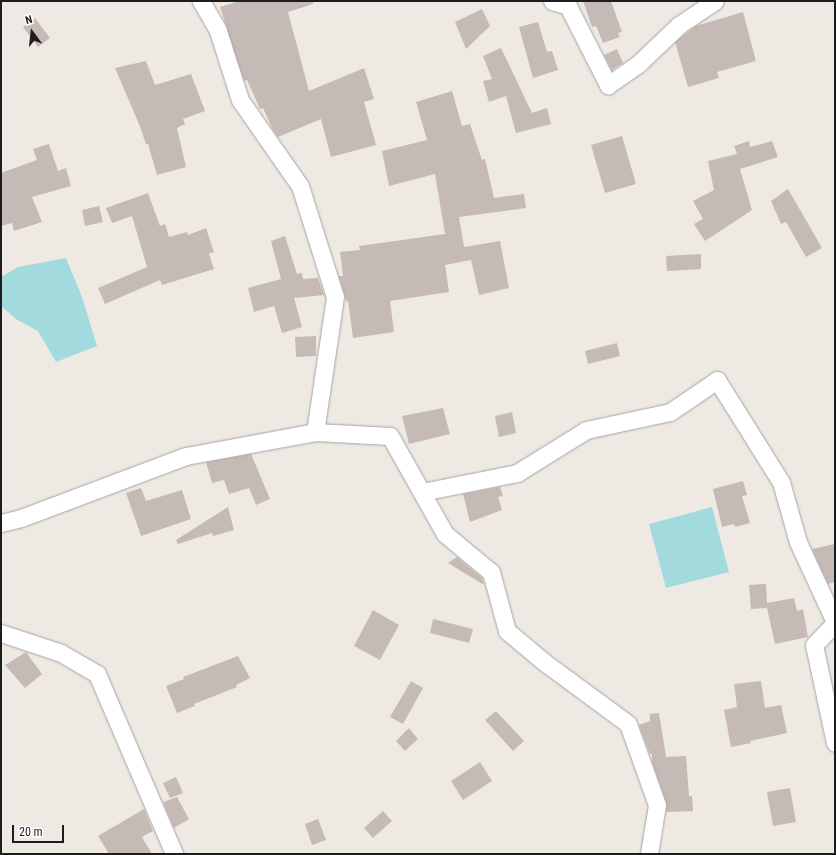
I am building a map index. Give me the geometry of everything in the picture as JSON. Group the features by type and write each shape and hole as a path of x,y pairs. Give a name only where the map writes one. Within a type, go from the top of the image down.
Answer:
{"street":[{"path":"201,1 218,31 240,100 300,186 335,297 315,432"},
{"path":"552,1 568,6 608,85 636,65 679,25 715,1"},
{"path":"422,492 517,473 586,430 670,412 717,380 781,482 798,542 835,622 814,645 835,743"},
{"path":"1,524 21,518 186,456 315,432 390,436 445,534 491,572 507,631 544,662 628,724 657,805 649,854"},
{"path":"1,633 61,653 97,674 174,854"}],"water":[{"path":"66,258 82,297 97,346 56,362 38,331 16,319 1,306 1,277 18,267"},
{"path":"712,507 729,572 666,588 649,524"}],"building":[{"path":"239,1 313,1 313,4 288,12 309,91 364,68 374,99 364,102 376,145 331,157 321,119 278,137 263,108 260,109 247,80 244,81 220,7"},
{"path":"583,1 611,1 622,32 618,33 620,37 603,43 596,26 592,27"},
{"path":"482,9 490,26 466,49 455,22"},
{"path":"743,12 756,61 717,72 719,78 688,87 675,42 696,26"},
{"path":"35,18 50,38 38,47 23,27"},
{"path":"538,22 547,52 552,51 558,70 533,78 519,27"},
{"path":"501,48 532,113 547,108 551,124 516,133 506,96 489,102 483,81 492,79 483,56"},
{"path":"617,49 623,63 612,70 604,55"},
{"path":"146,61 155,85 191,74 205,111 183,119 185,124 177,128 186,167 157,175 148,144 146,144 115,68"},
{"path":"452,91 462,126 470,124 482,160 485,159 494,198 524,194 526,208 459,217 464,247 500,241 509,288 479,295 471,260 445,265 449,292 390,301 394,332 353,338 348,301 346,301 339,276 343,276 340,252 360,250 359,246 445,234 435,174 389,186 382,151 427,140 416,102"},
{"path":"622,136 636,184 605,193 591,145"},
{"path":"749,141 750,147 772,141 778,157 740,169 752,210 705,241 694,224 703,219 693,201 714,190 708,161 737,154 734,146"},
{"path":"49,144 58,171 66,168 71,186 32,197 42,222 14,231 12,223 1,226 1,173 37,160 33,149"},
{"path":"788,189 822,248 806,257 786,222 781,224 771,201"},
{"path":"148,193 160,226 165,224 169,237 187,232 188,235 206,228 214,252 209,254 214,269 162,285 160,280 105,304 98,288 147,267 132,216 112,223 106,208"},
{"path":"99,206 103,222 85,226 82,210"},
{"path":"285,236 297,274 302,273 303,279 318,278 324,295 294,298 302,327 282,333 274,306 254,312 248,288 281,279 271,241"},
{"path":"701,254 701,269 667,271 666,256"},
{"path":"316,336 316,356 296,357 295,337"},
{"path":"617,343 620,356 588,364 585,351"},
{"path":"443,408 450,434 409,444 402,416"},
{"path":"512,412 516,433 499,437 495,416"},
{"path":"251,454 270,499 256,505 249,488 229,494 224,480 212,483 206,462"},
{"path":"743,481 747,495 742,496 750,523 735,527 734,524 722,527 713,489"},
{"path":"500,487 503,496 498,497 502,510 470,522 463,494"},
{"path":"141,488 146,501 182,490 191,519 141,536 126,493"},
{"path":"228,507 234,530 213,536 212,533 178,544 176,540"},
{"path":"835,544 835,582 828,584 812,549"},
{"path":"457,557 482,578 484,585 448,563"},
{"path":"766,584 767,603 794,598 797,611 803,609 808,637 775,644 767,608 751,609 749,585"},
{"path":"373,610 399,625 380,660 354,646"},
{"path":"433,619 473,629 469,643 430,633"},
{"path":"26,652 42,674 25,688 5,665"},
{"path":"238,656 250,678 236,685 237,687 194,704 195,706 177,713 166,686 184,679 183,677"},
{"path":"411,681 423,688 403,724 390,717"},
{"path":"761,681 765,708 781,705 787,733 750,741 751,743 731,747 724,710 737,707 734,684"},
{"path":"496,711 524,741 513,751 485,720"},
{"path":"659,713 666,757 686,756 689,796 692,796 693,811 666,812 666,802 652,762 652,754 650,754 639,725 650,721 650,714"},
{"path":"409,728 418,739 405,751 396,741"},
{"path":"480,762 492,781 463,800 451,781"},
{"path":"176,777 183,793 170,798 163,783"},
{"path":"790,788 796,822 773,826 767,792"},
{"path":"177,797 189,819 174,828 163,802"},
{"path":"144,809 153,831 142,837 152,854 109,854 98,836"},
{"path":"383,811 392,821 373,838 364,828"},
{"path":"318,819 326,840 312,845 305,824"}]}
